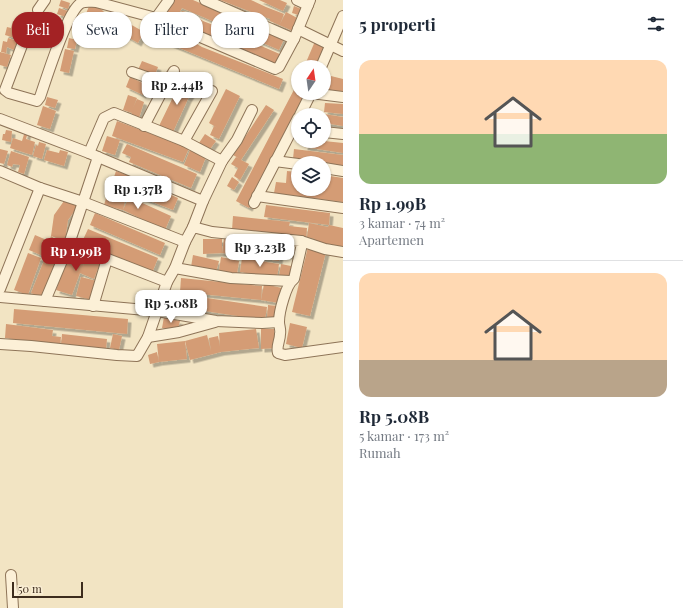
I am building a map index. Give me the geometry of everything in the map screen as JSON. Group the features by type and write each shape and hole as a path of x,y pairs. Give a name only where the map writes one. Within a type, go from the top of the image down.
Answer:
{"street":[{"path":"38,10 45,0"},
{"path":"160,12 169,0"},
{"path":"205,0 296,34 330,44 343,51"},
{"path":"203,38 275,69 279,67 296,34 309,2 297,0"},
{"path":"19,48 5,76 5,90 7,92 37,101 39,100 58,43 76,7 81,3 89,1 115,4 140,13"},
{"path":"323,60 343,16"},
{"path":"144,126 174,71"},
{"path":"132,72 166,84"},
{"path":"184,141 212,91"},
{"path":"331,96 343,97"},
{"path":"0,344 137,356 148,337 167,282 193,228 202,201 222,161 237,140 252,110"},
{"path":"45,301 69,244 83,202 104,118 114,113 184,141 222,161"},
{"path":"0,119 94,155 202,201"},
{"path":"331,133 343,134"},
{"path":"291,135 275,161 256,200 343,208"},
{"path":"275,161 291,163"},
{"path":"331,169 343,171"},
{"path":"1,173 83,202 185,242"},
{"path":"0,289 40,188"},
{"path":"193,228 212,232 301,241 325,249 343,252"},
{"path":"301,241 302,244 294,279 290,281 286,292 279,322 281,333 277,349 278,353 282,355 343,347"},
{"path":"69,244 167,282"},
{"path":"93,306 107,259"},
{"path":"175,268 231,278 290,281"},
{"path":"0,297 157,311 216,321 262,324 279,322"},
{"path":"148,337 179,332 216,321"},
{"path":"11,575 13,608"}],"building":[{"path":"61,0 70,3 68,9 59,6"},
{"path":"173,0 193,0 221,12 211,12 211,21 203,17 203,12 191,12 182,8 180,12 167,12"},
{"path":"220,0 251,0 284,14 280,24 286,12 301,20 295,32 270,21 269,12 252,12"},
{"path":"259,0 280,0 287,3 283,11"},
{"path":"90,4 98,6 104,12 87,12"},
{"path":"294,6 304,10 302,16 292,13"},
{"path":"59,8 68,11 66,17 64,16 64,12 58,12"},
{"path":"203,21 211,24 211,37 203,34"},
{"path":"12,24 12,37 5,35 7,27 11,28"},
{"path":"132,25 140,30 140,39 138,43 132,40"},
{"path":"269,33 284,39 279,50 269,46"},
{"path":"8,38 12,39 12,48 15,48 14,50 7,47 6,53 1,52 3,41 7,42"},
{"path":"69,38 72,39 72,48 75,49 67,48"},
{"path":"316,39 328,43 321,60 307,60"},
{"path":"203,47 283,79 279,89 179,48"},
{"path":"240,48 266,48 282,55 276,67 254,58 255,54"},
{"path":"65,49 74,51 69,73 60,71"},
{"path":"0,52 11,55 7,67 0,65"},
{"path":"142,61 158,67 154,77 138,70"},
{"path":"331,76 343,79 343,93 331,91"},
{"path":"130,77 147,85 143,95 126,87"},
{"path":"186,79 196,86 188,99 177,92"},
{"path":"226,89 240,96 219,139 210,135 214,126 218,128 209,123"},
{"path":"175,93 188,99 173,132 159,126"},
{"path":"128,95 137,98 133,108 137,99 144,102 139,118 131,115 132,113 123,110"},
{"path":"291,95 291,100 305,100 301,108 291,108 291,128 249,208 236,201"},
{"path":"47,97 58,100 55,108 45,105"},
{"path":"325,103 343,104 343,114 331,113 331,108 324,108"},
{"path":"266,105 274,110 241,160 249,164 240,180 234,176 238,168 231,164 236,157 240,159 233,155"},
{"path":"43,106 56,111 50,129 37,125"},
{"path":"331,115 343,117 343,126 331,124"},
{"path":"117,121 189,148 183,162 112,136"},
{"path":"6,130 12,131 11,142 2,140 3,134 5,134"},
{"path":"25,131 28,132 26,139 35,142 32,155 10,148 13,138 22,141"},
{"path":"205,134 216,141 210,149 199,143"},
{"path":"107,136 120,140 115,155 102,151"},
{"path":"39,142 46,144 42,159 33,156 36,145 38,146"},
{"path":"331,142 343,143 343,153 310,148 331,148"},
{"path":"127,144 197,174 191,188 129,162 131,157 122,153"},
{"path":"0,149 8,151 4,164 0,163"},
{"path":"294,149 343,155 343,166 331,164 331,156 293,156"},
{"path":"47,150 59,153 60,150 68,152 64,166 44,160"},
{"path":"190,150 206,157 200,172 184,165"},
{"path":"11,151 29,157 24,174 18,172 20,165 13,164 12,167 7,165"},
{"path":"116,171 159,187 158,189 178,198 173,210 111,186"},
{"path":"287,171 291,171 291,195 274,193 276,182 286,183"},
{"path":"331,176 343,178 343,202 297,196 331,196"},
{"path":"232,177 239,182 234,190 227,186"},
{"path":"108,192 126,197 123,210 104,205"},
{"path":"129,197 171,216 165,230 123,210"},
{"path":"64,201 78,206 68,220 65,241 51,236 54,215"},
{"path":"266,205 330,213 329,225 264,217"},
{"path":"95,213 165,243 160,255 90,225"},
{"path":"233,216 290,222 289,226 307,228 306,239 232,230"},
{"path":"309,223 328,227 329,225 343,228 343,248 315,243 315,239 307,237"},
{"path":"88,229 158,258 152,273 81,244"},
{"path":"35,235 49,241 43,256 29,250"},
{"path":"51,236 66,246 57,261 45,254"},
{"path":"203,239 222,239 222,253 203,254"},
{"path":"224,239 281,246 279,261 222,253"},
{"path":"283,245 291,246 290,256 282,254"},
{"path":"308,247 326,252 310,316 292,312"},
{"path":"69,252 86,257 83,267 87,257 100,263 94,279 80,273 72,295 56,290"},
{"path":"28,253 41,258 28,295 14,290"},
{"path":"193,255 219,261 216,272 191,267"},
{"path":"221,257 239,261 237,274 219,271"},
{"path":"45,258 58,263 44,298 31,293"},
{"path":"242,258 279,264 277,278 240,272"},
{"path":"281,264 296,267 294,279 279,277"},
{"path":"81,277 97,281 92,300 76,296"},
{"path":"181,278 262,286 261,300 180,292"},
{"path":"264,284 282,288 279,303 261,300"},
{"path":"180,294 267,307 265,320 178,307"},
{"path":"268,305 277,306 276,319 267,318"},
{"path":"14,309 128,319 127,334 13,323"},
{"path":"164,317 180,321 177,332 162,328"},
{"path":"290,323 307,327 302,348 286,344"},
{"path":"6,324 53,330 52,336 61,337 60,345 5,338"},
{"path":"256,329 259,348 221,352 190,360 185,341 207,335 211,351 209,338 218,336 220,346 219,333"},
{"path":"261,329 274,329 275,348 261,349"},
{"path":"62,334 107,339 106,349 61,345"},
{"path":"113,334 122,336 119,350 110,348"},
{"path":"185,341 187,359 159,362 157,344"},
{"path":"157,352 159,362 150,364 148,355"}]}
